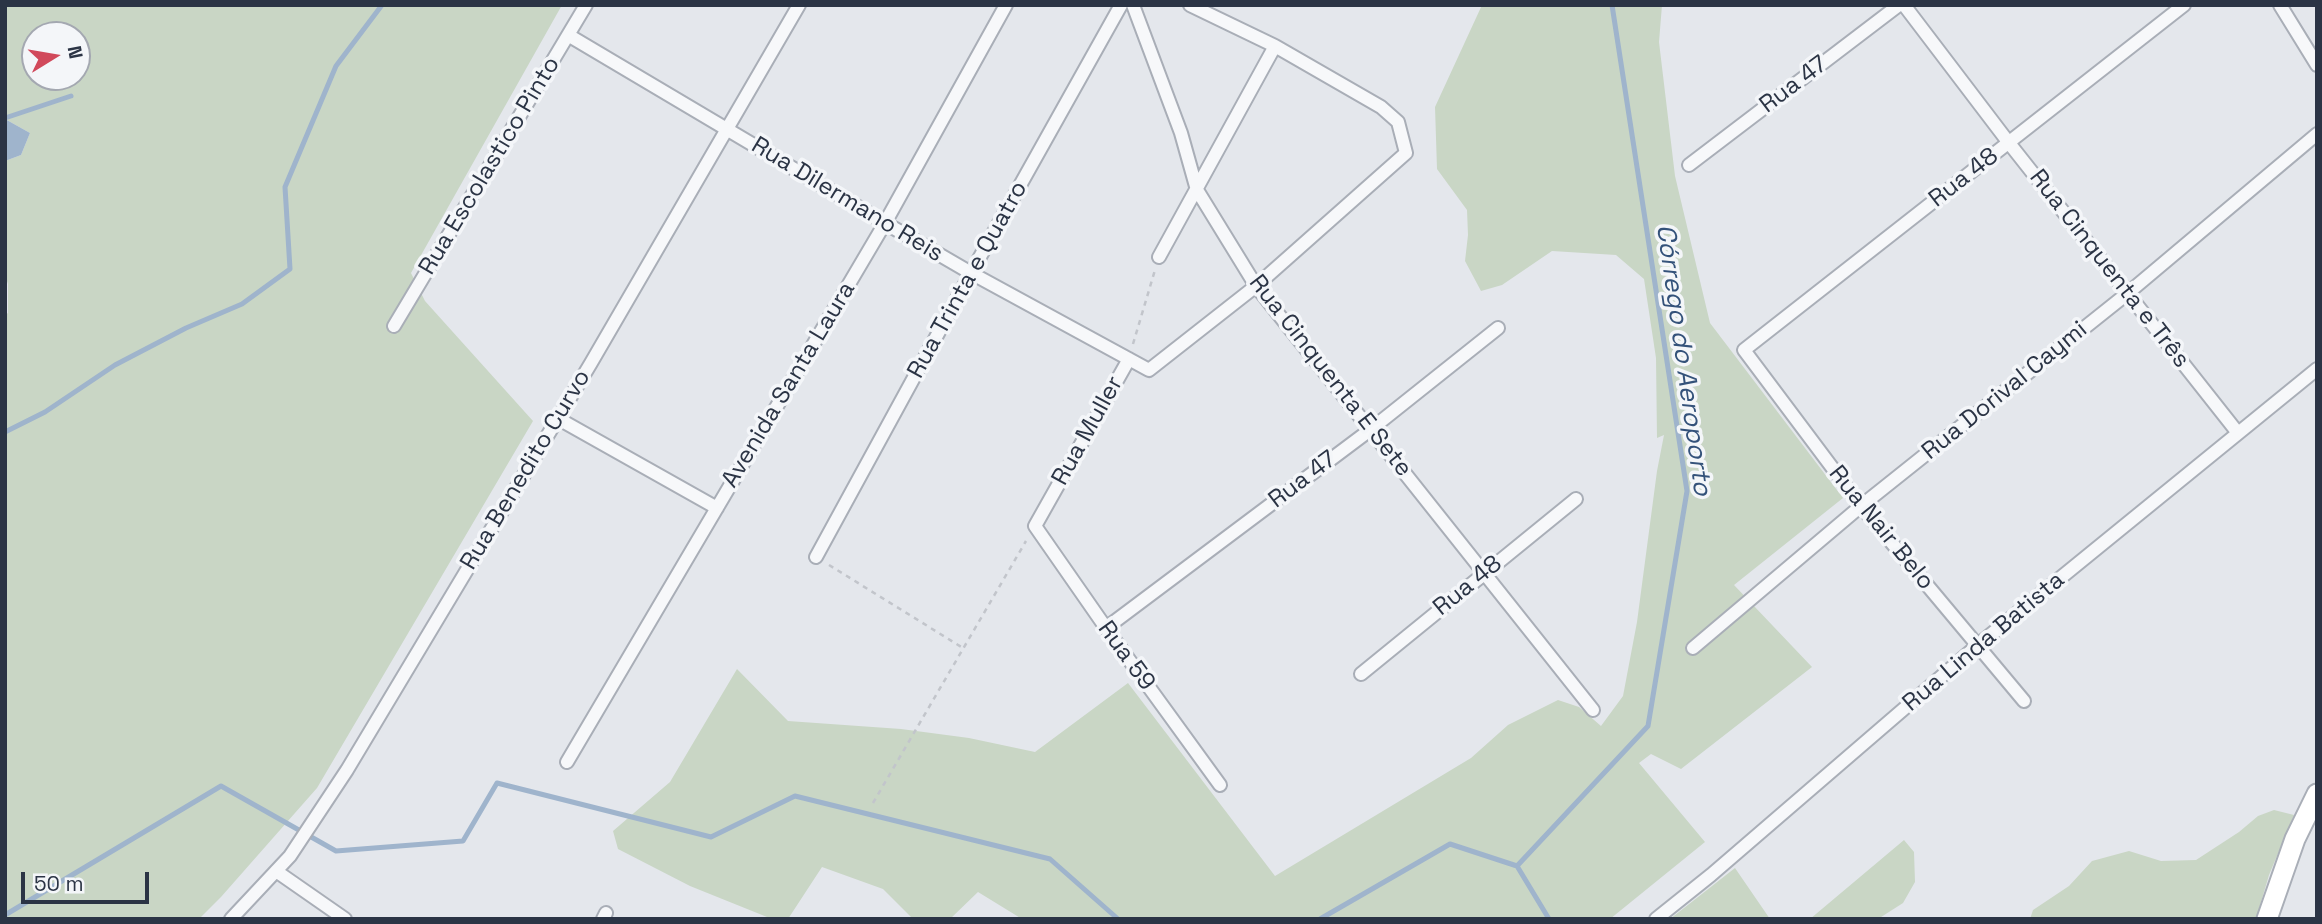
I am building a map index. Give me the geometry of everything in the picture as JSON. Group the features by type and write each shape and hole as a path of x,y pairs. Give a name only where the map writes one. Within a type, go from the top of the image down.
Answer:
{"main road":[{"path":"2267,919 2295,839 2317,794"}],"street":[{"name":"Rua Escolastico Pinto","path":"394,326 586,5"},
{"name":"Rua Benedito Curvo","path":"231,919 290,856 347,770 799,5"},
{"name":"Avenida Santa Laura","path":"567,762 884,223 1006,5"},
{"name":"Rua Trinta e Quatro","path":"816,557 1121,5"},
{"name":"Rua Cinquenta E Sete","path":"1133,5 1181,133 1197,190 1256,286 1593,710"},
{"path":"1129,359 1149,370 1256,286 1406,153 1398,122 1381,107 1275,46 1190,5"},
{"name":"Rua Cinquenta e Três","path":"1902,5 2238,433"},
{"name":"Rua 47","path":"1689,165 1902,5"},
{"name":"Rua 48","path":"1744,350 2184,5"},
{"path":"2280,5 2317,65"},
{"name":"Rua Dilermano Reis","path":"569,35 884,223 1129,359"},
{"path":"1159,257 1275,46"},
{"name":"Rua Dorival Caymi","path":"1693,648 1861,506 2128,293 2317,134"},
{"name":"Rua 47","path":"1106,628 1370,430 1499,328"},
{"name":"Rua Nair Belo","path":"1744,350 1861,506 2024,701"},
{"name":"Rua Muller","path":"1035,526 1129,359"},
{"name":"Rua Linda Batista","path":"1656,919 1711,875 1978,645 2317,369"},
{"path":"557,418 717,508"},
{"name":"Rua 48","path":"1361,674 1576,499"},
{"name":"Rua 59","path":"1035,526 1220,785"},
{"path":"276,871 345,919"}],"path":[{"name":"Rua Muller","path":"1129,359 1159,257"},
{"path":"873,803 1035,526"},
{"path":"816,557 963,648"}],"green space":[{"path":"5,5 562,5 411,273 425,301 533,421 317,788 199,919 5,919 5,315 8,313 8,284 5,275 5,161 21,155 30,133 5,119"},
{"path":"1482,5 1662,5 1659,42 1675,176 1710,323 1843,498 1734,585 1812,667 1681,769 1651,754 1639,763 1705,842 1610,919 1022,919 978,892 950,919 913,919 883,889 822,867 788,919 772,919 690,886 618,849 613,831 670,782 737,669 788,721 901,729 969,738 1035,752 1128,683 1275,876 1471,758 1508,725 1558,700 1579,707 1601,726 1623,696 1637,622 1664,435 1657,438 1656,358 1644,279 1616,255 1552,251 1502,285 1481,291 1465,261 1467,210 1437,169 1435,107"},
{"path":"2274,810 2294,815 2269,875 2256,919 2030,919 2033,910 2069,886 2092,861 2129,851 2161,861 2196,860 2258,816"},
{"path":"1904,840 1914,852 1915,882 1903,903 1878,919 1810,919"},
{"path":"1735,868 1770,919 1670,919"}],"water":[{"path":"5,119 30,133 21,155 5,161"}],"waterway":[{"path":"5,432 45,412 115,365 186,328 242,304 290,269 285,187 336,66 382,5"},
{"name":"Córrego do Aeroporto","path":"1320,919 1450,844 1517,866 1648,726 1687,491 1612,5"},
{"path":"5,118 71,96"},
{"name":"Córrego do Aeroporto","path":"5,915 221,786 336,851 463,841 497,783 711,837 795,796 1050,859 1118,919"},
{"path":"1517,866 1549,919"}]}
